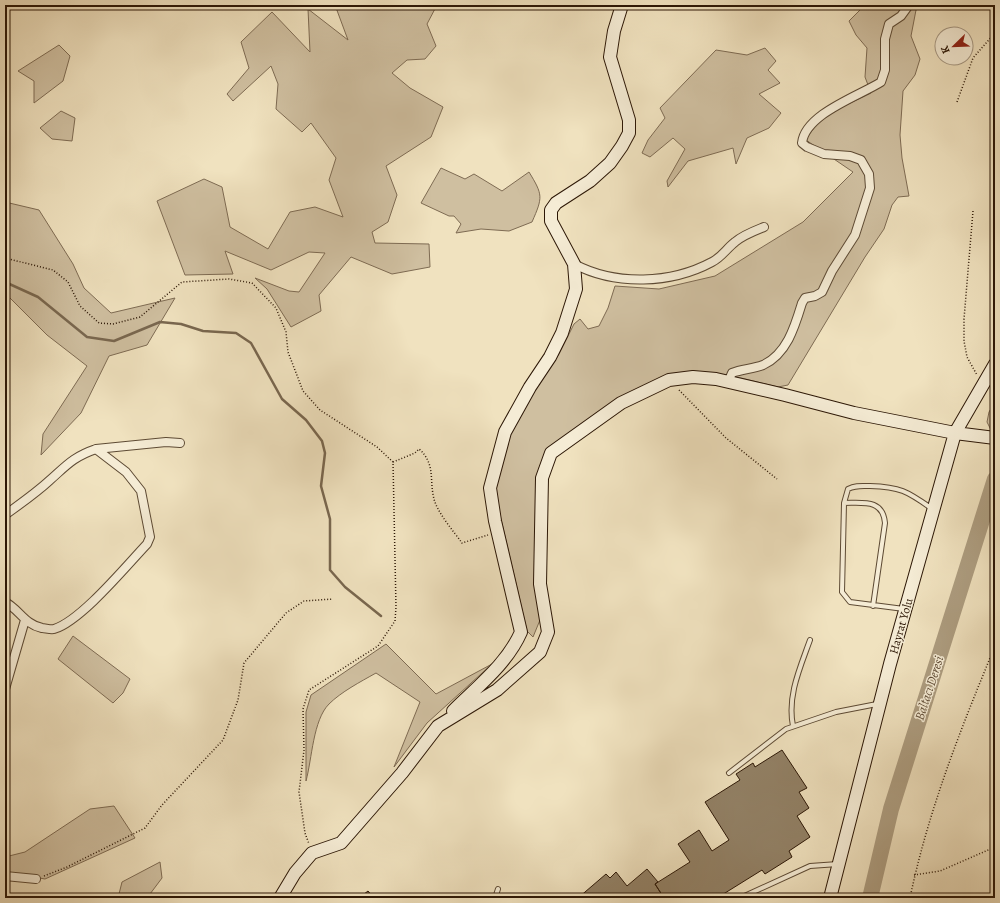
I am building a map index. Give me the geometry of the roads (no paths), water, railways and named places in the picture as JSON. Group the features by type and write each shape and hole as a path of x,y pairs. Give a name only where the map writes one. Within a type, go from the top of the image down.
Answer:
{"street":[{"path":"280,898 295,872 312,853 341,843 402,773 438,726 483,684 516,642 521,632 518,614 509,585 497,531 490,488 505,432 530,387 550,357 562,333 576,289 574,264 551,221 551,210 556,203 590,181 610,163 629,133 629,120 610,57 614,31 622,5"},
{"path":"728,382 732,373 762,365 777,356 788,340 802,302 805,298 815,296 822,292 832,271 855,235 870,188 869,174 861,160 850,156 824,154 807,148 802,143 803,134 831,109 881,82 885,70 885,39 889,24 900,16 909,5"},
{"path":"574,264 588,271 616,277 642,279 669,278 722,257 736,241 764,227"},
{"name":"Hayrat Yolu","path":"830,898 880,704 955,433 995,364"},
{"path":"438,726 497,690 540,652 548,632 540,584 542,478 551,453 621,403 669,380 693,377 728,382 854,413 955,433 991,437"},
{"path":"5,515 51,480 68,463 80,454 96,449 158,442 180,443"},
{"path":"5,602 25,620 41,628 54,629 72,618 100,594 147,544 150,537 141,491 126,472 96,449"},
{"path":"5,689 25,620"},
{"path":"5,876 36,879"}],"lane":[{"path":"906,609 850,602 842,592 844,503 848,489 855,486 892,486 911,494 934,509"},
{"path":"844,503 866,503 878,506 884,514 885,523 874,606"},
{"path":"793,726 790,713 793,689 810,640"},
{"path":"729,773 786,729 836,712 880,704"},
{"path":"740,898 810,866 838,864"},
{"path":"495,898 498,889"}],"waterway":[{"path":"5,282 38,297 87,337 114,341 160,322 181,324 203,331 236,333 251,343 282,399 306,420 322,441 325,453 321,486 330,519 330,570 345,587 381,616"},
{"name":"Baltacı Deresi","path":"870,898 891,809 995,479"}]}
